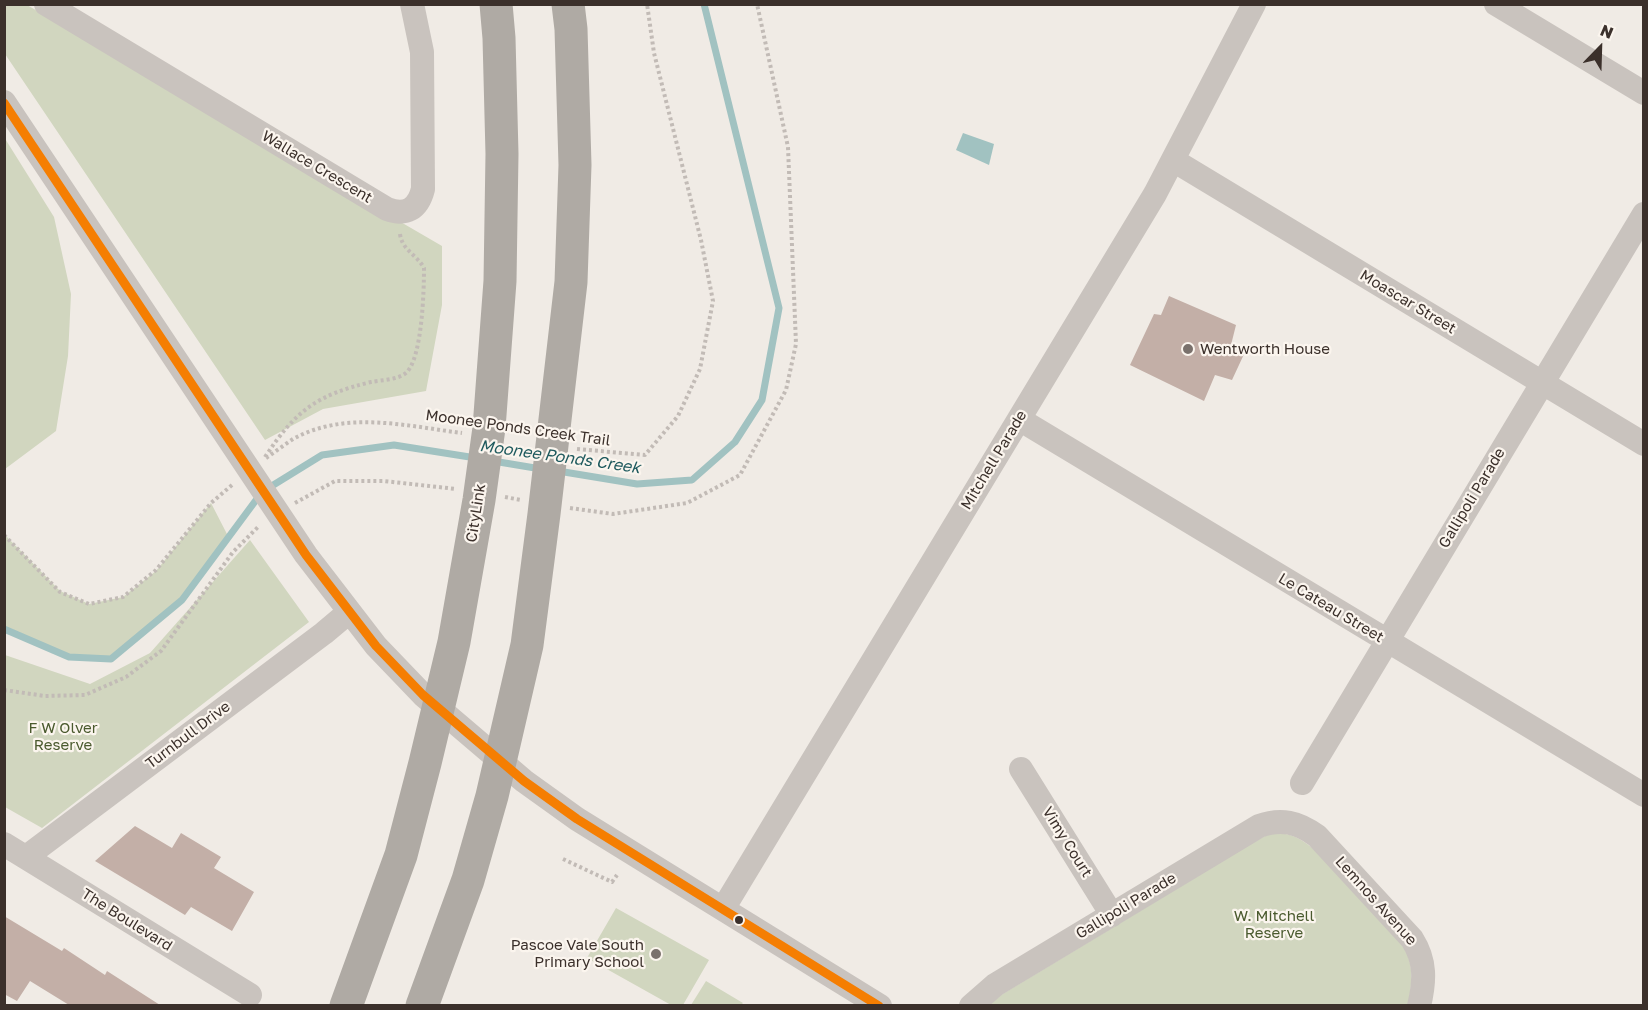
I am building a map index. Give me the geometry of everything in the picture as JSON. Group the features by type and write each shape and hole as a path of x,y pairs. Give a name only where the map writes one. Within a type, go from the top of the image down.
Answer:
{"highway":[{"name":"CityLink","path":"346,1005 401,855 410,821 454,642 478,500 480,432 500,281 502,154 496,4"},
{"path":"422,1005 468,880 492,796 527,645 544,514 565,442 575,165 571,29 568,4"}],"street":[{"name":"Wallace Crescent","path":"46,4 387,209 397,213 405,212"},
{"path":"405,212 417,203 423,189 423,67 421,41 412,4"},
{"name":"Mitchell Parade","path":"723,909 1139,222 1254,4"},
{"path":"1496,4 1644,93"},
{"path":"4,102 306,555 376,646 423,695 524,781 578,819 880,1005"},
{"name":"Moascar Street","path":"1173,160 1644,444"},
{"name":"Gallipoli Parade","path":"1302,783 1644,214"},
{"name":"Le Cateau Street","path":"1019,419 1644,795"},
{"name":"Turnbull Drive","path":"26,857 349,612"},
{"name":"Vimy Court","path":"1021,769 1112,915"},
{"name":"Gallipoli Parade","path":"972,1005 995,986 1259,826 1272,821 1287,821"},
{"name":"Lemnos Avenue","path":"1287,821 1299,824 1317,836 1412,939 1422,962 1423,989 1419,1005"},
{"name":"The Boulevard","path":"4,844 250,995"}],"path":[{"name":"Moonee Ponds Creek Trail","path":"565,442 645,455 678,416 700,369 713,301 701,240 654,53 647,4"},
{"name":"Moonee Ponds Creek Trail","path":"405,212 399,230 401,241 424,268 421,315 416,354 412,365 403,376 349,388 327,396 306,408 282,431 263,460 293,439 319,429 351,422 480,432"},
{"path":"4,535 60,591 89,604 123,597 156,570 212,503 237,481"},
{"path":"563,859 612,882 617,875"}],"green space":[{"path":"4,5 27,5 442,246 442,305 426,391 323,409 265,440 5,54"},
{"path":"4,137 54,217 71,294 68,356 56,431 5,469"},
{"path":"211,503 228,536 182,600 111,659 69,657 5,629 5,535 60,591 89,604 123,597 156,571"},
{"name":"F W Olver Reserve","path":"250,540 309,622 42,828 5,807 5,655 90,684 150,653"},
{"name":"W. Mitchell Reserve","path":"1280,833 1300,839 1316,851 1401,943 1409,958 1410,966 1408,1005 988,1006 1001,995 1254,842 1269,834"},
{"path":"616,908 709,960 683,1005 671,1005 587,958"},
{"path":"706,981 743,1003 741,1005 691,1005"}],"water":[{"path":"963,133 994,144 989,165 956,150"}],"building":[{"name":"Wentworth House","path":"1169,296 1236,325 1231,345 1245,352 1232,380 1215,375 1204,401 1130,365 1154,314 1161,315"},
{"path":"135,826 172,848 181,833 221,857 214,868 254,892 232,931 191,907 185,915 95,861"},
{"path":"4,916 62,951 64,948 105,975 107,971 160,1005 69,1005 30,981 17,1001 4,994"}],"waterway":[{"name":"Moonee Ponds Creek","path":"558,471 637,484 692,480 735,442 762,400 779,308 704,4"},
{"name":"Moonee Ponds Creek","path":"4,629 69,657 111,659 182,600 262,492 322,455 394,445 476,458"},
{"name":"Moonee Ponds Creek","path":"493,461 541,469"}],"transit line":[{"path":"4,103 306,555 376,646 423,695 524,781 577,819 879,1006"}],"place":[{"name":"Wentworth House","path":"1188,349"},
{"name":"Pascoe Vale South Primary School","path":"656,954"}]}
